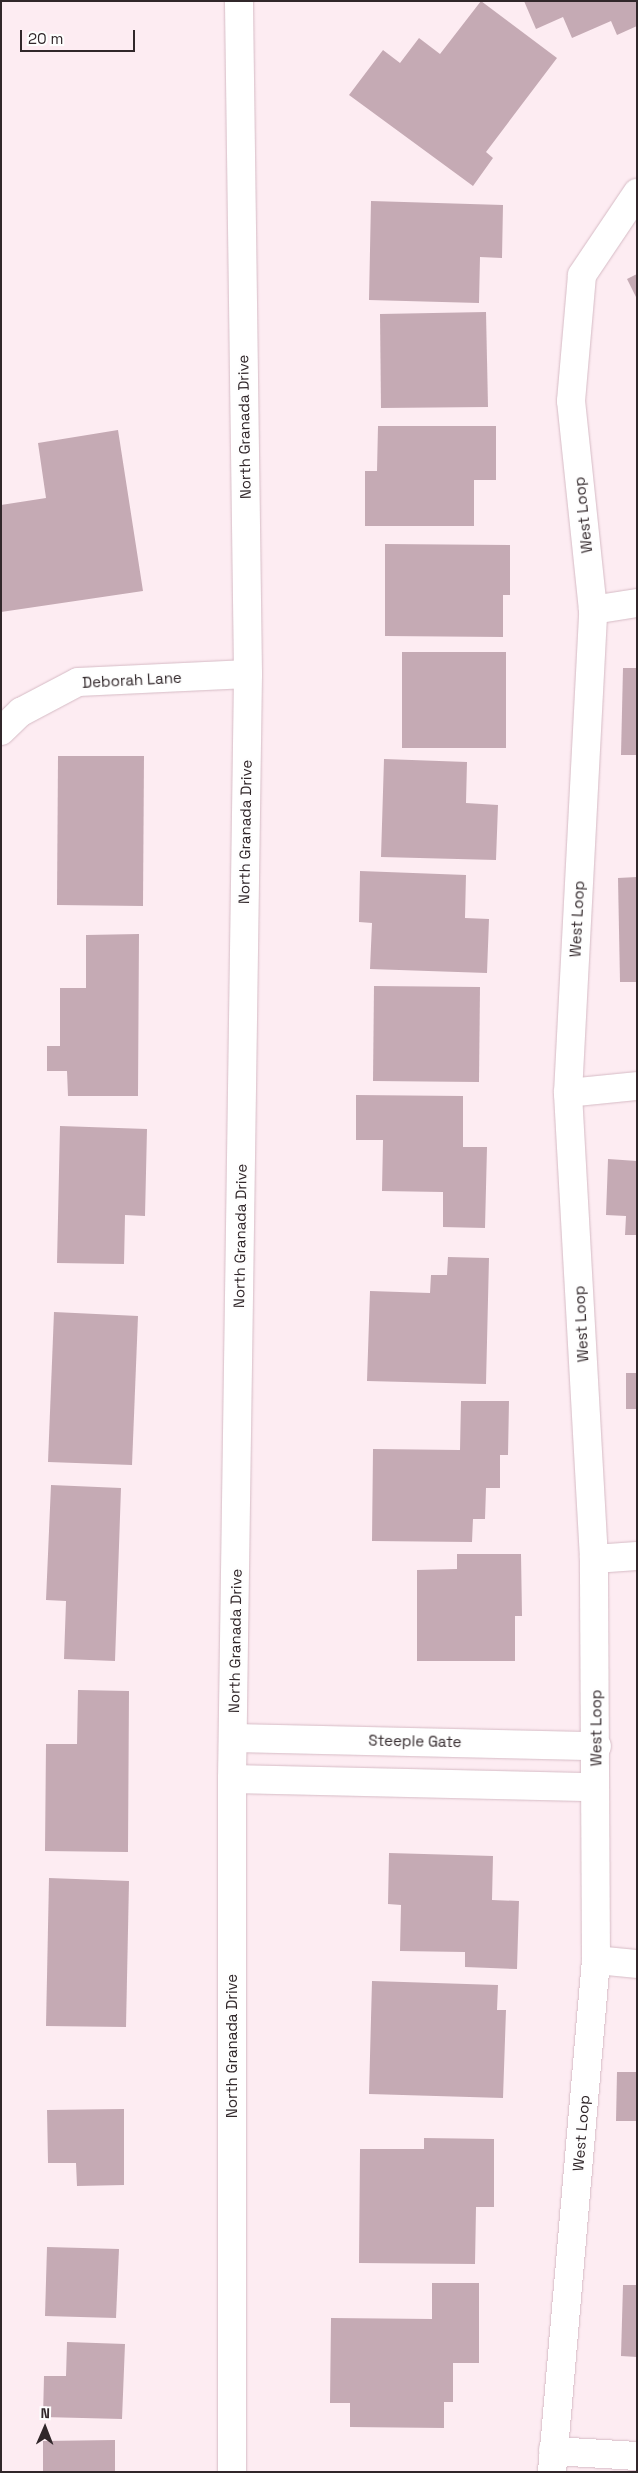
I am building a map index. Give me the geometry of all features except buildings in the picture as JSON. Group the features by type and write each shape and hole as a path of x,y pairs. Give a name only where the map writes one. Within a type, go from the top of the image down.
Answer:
{"street":[{"name":"North Granada Drive","path":"232,2472 232,1779 248,674 239,1"},
{"name":"West Loop","path":"553,2461 596,1960 595,1787 597,1746 594,1559 568,1093 594,610 571,401 582,275 637,193"},
{"path":"594,610 637,603"},
{"name":"Deborah Lane","path":"1,730 21,712 78,682 248,674"},
{"path":"568,1093 637,1086"},
{"path":"594,1559 637,1556"},
{"name":"Steeple Gate","path":"234,1738 597,1746"},
{"path":"232,1779 595,1787"},
{"path":"596,1960 637,1964"},
{"path":"553,2461 637,2456"}]}
